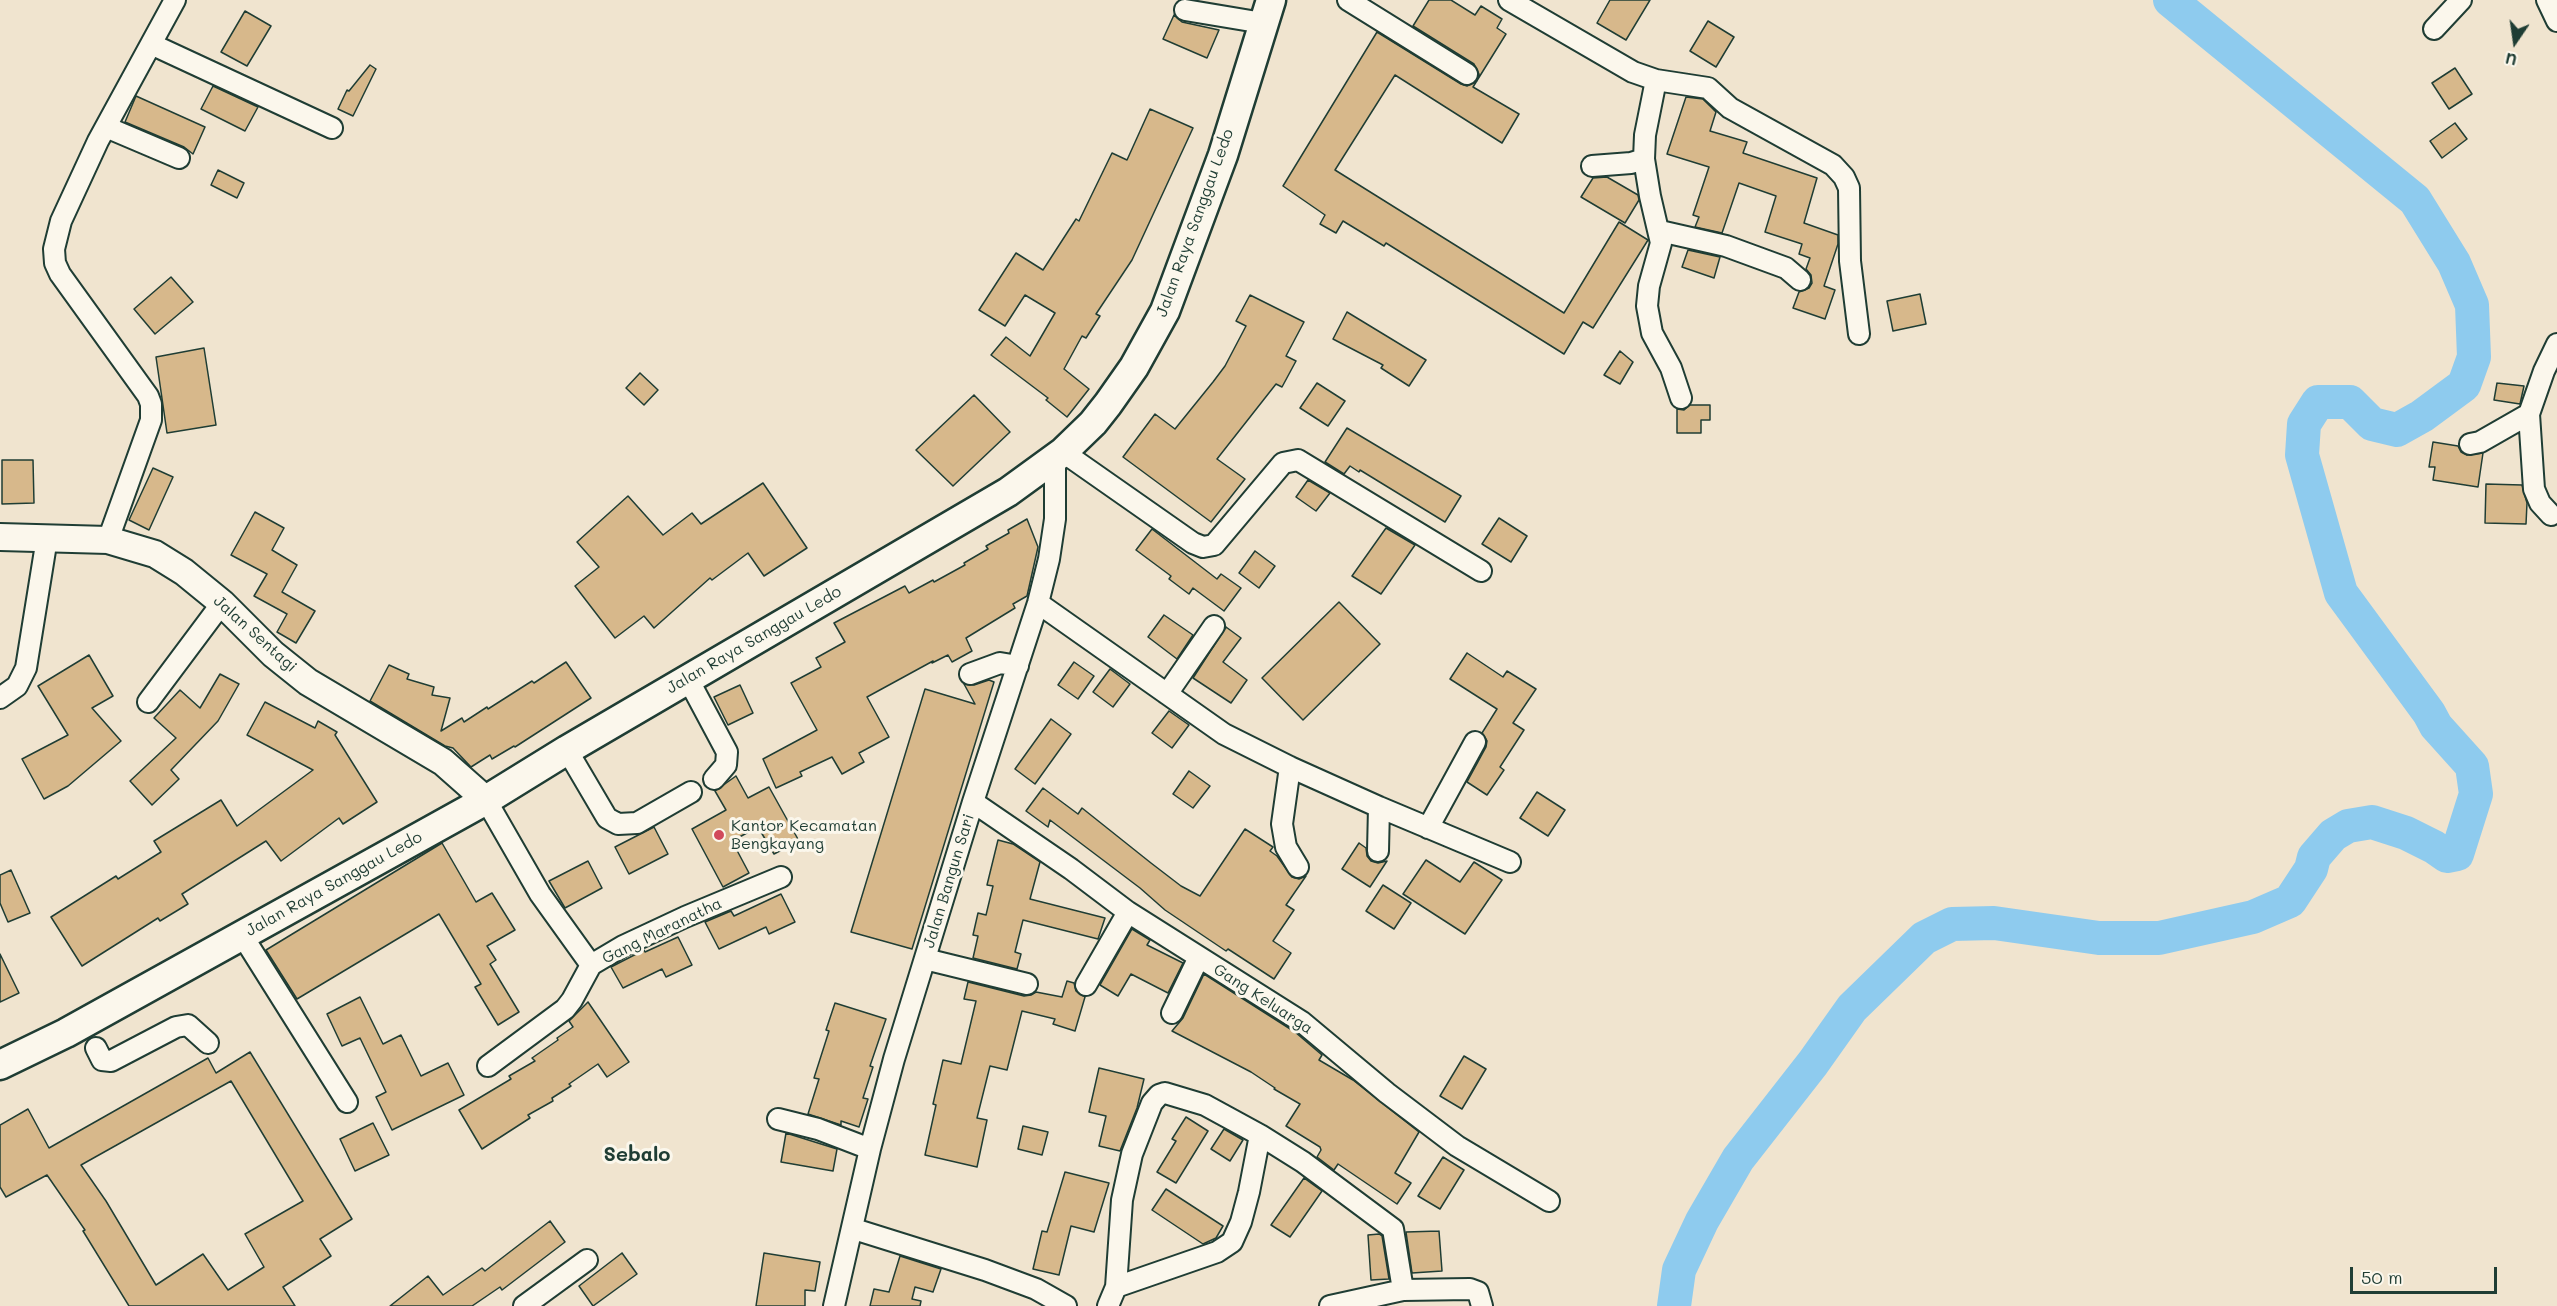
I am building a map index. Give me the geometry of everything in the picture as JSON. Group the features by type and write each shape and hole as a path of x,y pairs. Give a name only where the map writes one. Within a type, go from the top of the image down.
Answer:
{"highway":[{"name":"Jalan Raya Sanggau Ledo","path":"0,1065 91,1036 242,934 486,800 567,750 1008,492 1059,454 1093,423 1108,404 1134,367 1165,311 1223,155 1267,12"}],"main road":[{"name":"Jalan Sentagi","path":"0,537 108,540 155,554 184,572 222,603 273,654 308,682 443,762 486,800"}],"street":[{"path":"108,540 151,420 151,404 148,396 60,274 54,249 64,214 106,127 175,0"},
{"path":"1348,0 1467,74"},
{"path":"1509,0 1618,66 1656,80 1708,88 1730,108 1833,165 1844,177 1849,188 1851,261 1859,334"},
{"path":"2434,29 2461,0"},
{"path":"2547,0 2557,21"},
{"path":"1185,10 1267,12"},
{"path":"151,44 332,128"},
{"path":"1656,80 1645,135 1644,159 1650,196 1660,231 1661,249 1647,296 1648,316 1652,333 1671,368 1681,398"},
{"path":"106,127 179,158"},
{"path":"1592,166 1631,163 1644,159"},
{"path":"1660,231 1726,246 1786,268 1800,280"},
{"path":"2551,515 2540,503 2534,489 2529,414 2544,371 2557,344"},
{"path":"2470,444 2488,438 2529,414"},
{"path":"1059,454 1193,543 1203,547 1214,545 1283,463 1298,460 1481,571"},
{"name":"Jalan Bangun Sari","path":"834,1306 854,1229 870,1149 973,802 1038,603 1049,559 1055,519 1059,454"},
{"path":"0,699 17,686 26,668 47,538"},
{"path":"147,702 222,603"},
{"path":"1038,603 1224,734 1379,807 1510,862"},
{"path":"1167,694 1214,626"},
{"path":"970,674 1000,663 1018,666"},
{"path":"688,679 727,752 726,765 714,779"},
{"path":"1428,828 1475,742"},
{"path":"567,750 607,818 618,824 637,823 691,792"},
{"path":"1290,767 1282,824 1286,847 1298,867"},
{"name":"Gang Maranatha","path":"486,800 540,894 591,965 674,921 781,877"},
{"name":"Gang Keluarga","path":"973,802 1128,912 1302,1022 1387,1093 1457,1146 1550,1201"},
{"path":"1378,851 1379,807"},
{"path":"1086,985 1128,912"},
{"path":"242,934 347,1102"},
{"path":"1172,1013 1199,957"},
{"path":"925,960 1027,984"},
{"path":"488,1066 565,1009 591,965"},
{"path":"91,1036 102,1060 111,1061 176,1027 188,1025 208,1043"},
{"path":"1108,1306 1116,1287 1122,1200 1138,1136 1155,1098 1170,1093 1206,1105 1260,1135 1303,1162 1393,1230 1396,1237 1403,1290"},
{"path":"778,1119 818,1129 870,1149"},
{"path":"1116,1287 1209,1255 1232,1242 1246,1202 1260,1135"},
{"path":"854,1229 993,1272 1036,1289 1066,1306"},
{"path":"524,1306 587,1260"},
{"path":"1330,1306 1403,1290 1474,1289 1478,1292 1482,1306"}],"building":[{"path":"1429,0 1451,0 1475,15 1481,6 1502,19 1497,28 1506,34 1477,80 1479,74 1474,64 1413,26"},
{"path":"1610,0 1650,0 1626,40 1597,23"},
{"path":"245,11 271,26 247,66 221,52"},
{"path":"1174,15 1182,22 1219,30 1207,58 1163,39"},
{"path":"1708,21 1734,37 1716,67 1690,51"},
{"path":"1377,32 1461,84 1467,86 1477,81 1473,87 1519,114 1502,143 1395,75 1335,170 1564,313 1619,222 1648,240 1593,328 1583,322 1564,354 1386,243 1384,246 1343,221 1336,233 1320,224 1325,215 1283,186"},
{"path":"370,65 376,69 353,116 338,109 347,90 349,91"},
{"path":"2455,68 2472,94 2449,109 2432,83"},
{"path":"213,86 258,107 245,131 201,109"},
{"path":"136,96 205,127 193,154 184,147 125,122"},
{"path":"1686,97 1703,99 1716,112 1710,131 1747,142 1743,153 1817,178 1804,223 1838,235 1838,244 1824,286 1835,290 1825,319 1793,308 1799,292 1809,288 1812,283 1811,275 1806,269 1810,258 1799,254 1802,244 1765,232 1776,196 1739,183 1722,233 1695,227 1699,217 1693,215 1709,167 1667,154"},
{"path":"1150,109 1193,128 1132,260 1096,314 1100,316 1086,338 1082,336 1064,369 1089,389 1067,417 1046,400 1048,398 991,355 1006,337 1030,356 1055,313 1025,295 1005,326 979,310 1016,253 1043,270 1076,219 1079,221 1112,153 1127,160"},
{"path":"2455,123 2467,139 2442,158 2430,141"},
{"path":"218,170 244,183 237,198 211,185"},
{"path":"1607,177 1638,195 1639,200 1625,223 1581,197 1593,178"},
{"path":"1688,250 1720,257 1714,278 1682,267"},
{"path":"171,277 193,302 155,334 134,309"},
{"path":"1920,294 1926,324 1893,331 1887,301"},
{"path":"1250,295 1304,322 1286,356 1296,361 1282,387 1276,384 1217,459 1245,479 1211,522 1123,457 1155,414 1175,429 1213,382 1225,366 1246,326 1236,321"},
{"path":"1347,312 1426,360 1409,386 1381,368 1383,365 1333,339"},
{"path":"204,348 216,425 167,433 156,357"},
{"path":"1620,351 1633,362 1620,384 1604,375"},
{"path":"640,373 658,390 644,405 626,388"},
{"path":"1317,383 1345,401 1328,426 1300,408"},
{"path":"2497,383 2524,386 2520,404 2494,400"},
{"path":"974,395 1010,432 953,486 916,450"},
{"path":"1690,405 1710,405 1710,420 1701,420 1701,433 1677,433 1677,409 1684,410"},
{"path":"1347,428 1461,496 1445,522 1360,470 1359,472 1350,466 1344,474 1325,462"},
{"path":"2433,442 2458,446 2461,452 2467,455 2483,453 2478,487 2433,480 2435,467 2429,467"},
{"path":"2,460 33,460 34,503 2,504"},
{"path":"153,468 173,477 149,530 129,520"},
{"path":"1308,480 1330,493 1316,511 1296,497"},
{"path":"763,483 807,548 764,576 748,553 712,580 710,578 654,628 644,616 615,638 575,586 599,567 577,542 628,496 663,535 692,513 701,524"},
{"path":"2486,484 2522,485 2527,503 2526,524 2485,523"},
{"path":"255,512 284,528 272,550 297,565 282,592 315,611 296,643 277,632 287,614 254,596 267,574 231,555"},
{"path":"1499,518 1527,536 1511,562 1482,544"},
{"path":"1027,519 1038,547 1027,596 1013,604 1015,608 966,638 972,651 952,662 948,655 932,663 933,661 867,697 889,737 859,753 864,762 842,774 832,757 800,772 802,776 776,788 763,759 817,730 791,683 821,667 816,658 845,642 834,623 905,586 909,593 933,580 934,582 965,565 964,563 988,549 986,546"},
{"path":"1386,528 1415,545 1381,594 1352,576"},
{"path":"1152,529 1217,579 1221,574 1241,588 1224,611 1193,588 1189,594 1169,579 1171,576 1136,550"},
{"path":"1255,551 1275,566 1259,588 1239,573"},
{"path":"1339,602 1380,644 1303,720 1262,678"},
{"path":"1164,615 1193,635 1177,659 1148,637"},
{"path":"1226,627 1241,638 1223,662 1247,680 1231,703 1193,678"},
{"path":"1467,653 1503,677 1507,671 1536,689 1513,723 1524,730 1500,767 1504,770 1487,795 1467,782 1486,747 1487,741 1482,733 1497,709 1450,679"},
{"path":"89,655 113,696 92,708 121,741 68,786 44,799 22,759 68,735 38,686"},
{"path":"566,662 591,698 515,747 492,759 490,755 471,767 453,748 445,746 370,701 389,665 409,674 407,679 434,687 432,695 450,698 441,731 462,718 464,722 487,707 488,709"},
{"path":"1074,662 1094,676 1078,699 1058,685"},
{"path":"1110,669 1130,684 1113,707 1093,692"},
{"path":"220,674 239,684 218,721 171,770 179,779 152,805 130,781 176,738 154,718 180,690 200,708"},
{"path":"989,680 994,682 912,949 851,932 925,689 975,704 964,684 974,685"},
{"path":"740,685 753,713 728,725 714,697"},
{"path":"265,702 315,728 318,721 337,732 335,735 377,802 343,824 339,818 281,861 266,841 182,894 188,904 160,921 158,918 82,966 51,917 116,876 118,879 161,852 154,841 221,800 237,826 313,770 247,735"},
{"path":"1169,711 1189,725 1172,748 1152,733"},
{"path":"1051,719 1071,734 1035,784 1015,769"},
{"path":"1189,771 1210,786 1193,808 1173,794"},
{"name":"Kantor Kecamatan Bengkayang","path":"736,776 748,798 769,787 799,841 774,854 758,827 732,841 749,873 723,887 692,829 726,810 715,791"},
{"path":"1043,788 1078,814 1082,808 1181,886 1200,896 1245,829 1273,847 1270,851 1277,856 1292,877 1299,879 1306,876 1286,905 1294,910 1273,941 1291,953 1274,979 1228,949 1226,951 1165,910 1140,888 1050,820 1048,827 1026,811"},
{"path":"1537,792 1565,810 1548,836 1520,818"},
{"path":"654,827 668,854 629,874 615,847"},
{"path":"998,840 1013,844 1040,862 1030,899 1105,918 1098,939 1023,920 1015,952 1021,954 1017,969 973,958 978,936 973,935 978,913 986,915 993,886 987,885"},
{"path":"442,843 476,902 492,893 515,930 487,946 496,960 490,964 519,1012 498,1025 475,987 481,984 439,914 297,999 266,950"},
{"path":"1359,843 1366,848 1367,856 1371,861 1378,863 1387,861 1370,887 1342,869"},
{"path":"1426,860 1460,882 1474,862 1502,880 1465,934 1403,894"},
{"path":"588,861 602,888 565,908 549,881"},
{"path":"11,870 30,913 8,922 0,903 0,875"},
{"path":"1383,885 1411,903 1394,929 1366,911"},
{"path":"781,894 795,922 769,934 766,927 719,949 705,922 731,911 734,916"},
{"path":"1132,929 1150,940 1147,945 1183,963 1168,993 1131,974 1118,996 1100,985"},
{"path":"678,937 692,965 666,977 662,969 623,988 611,967 644,950 645,952"},
{"path":"0,954 19,993 0,1002"},
{"path":"1204,974 1295,1032 1322,1055 1319,1060 1353,1080 1419,1132 1395,1173 1411,1183 1397,1204 1338,1164 1334,1170 1317,1157 1321,1150 1320,1147 1286,1126 1300,1104 1251,1072 1172,1031 1183,1018"},
{"path":"1067,981 1074,983 1076,991 1085,997 1075,1031 1053,1024 1055,1019 1022,1011 1007,1070 990,1066 977,1118 987,1120 977,1167 925,1155 943,1060 961,1064 976,1001 964,999 968,982 1024,996 1036,992 1062,997"},
{"path":"360,997 383,1044 401,1035 421,1076 448,1063 464,1095 392,1130 376,1097 386,1092 360,1038 342,1046 327,1014"},
{"path":"588,1002 629,1062 607,1077 598,1064 569,1084 571,1086 552,1098 553,1101 528,1115 530,1118 482,1149 459,1110 511,1079 509,1076 535,1061 532,1058 573,1027 569,1021"},
{"path":"835,1003 886,1019 870,1066 873,1067 863,1098 868,1099 859,1127 841,1121 841,1125 808,1114 819,1079 814,1078"},
{"path":"250,1052 352,1219 320,1239 331,1256 283,1287 295,1306 129,1306 83,1231 85,1230 47,1175 6,1197 0,1187 0,1125 28,1109 49,1148 208,1058 216,1073","holes":["231,1081 303,1201 245,1234 264,1267 228,1290 203,1254 156,1285 106,1201 81,1165"]},
{"path":"1464,1056 1486,1069 1462,1109 1440,1096"},
{"path":"1099,1068 1144,1079 1137,1108 1120,1151 1099,1146 1106,1116 1089,1112"},
{"path":"1186,1117 1208,1131 1176,1183 1157,1172 1176,1141 1172,1139"},
{"path":"373,1123 389,1155 355,1171 340,1139"},
{"path":"1023,1126 1048,1132 1042,1155 1018,1149"},
{"path":"1224,1129 1243,1140 1230,1161 1211,1149"},
{"path":"786,1133 837,1149 833,1171 781,1162"},
{"path":"1443,1157 1464,1170 1440,1209 1418,1196"},
{"path":"1065,1172 1109,1183 1094,1232 1071,1226 1059,1275 1033,1269 1042,1231 1047,1232"},
{"path":"1304,1178 1322,1191 1290,1237 1271,1225"},
{"path":"1166,1189 1223,1226 1216,1238 1203,1244 1152,1210"},
{"path":"550,1221 565,1242 502,1290 500,1287 472,1306 390,1306 428,1276 443,1295 482,1268 485,1271"},
{"path":"1439,1231 1442,1271 1412,1273 1406,1232"},
{"path":"1368,1235 1382,1236 1389,1279 1371,1280"},
{"path":"622,1253 637,1274 593,1306 579,1286"},
{"path":"764,1253 820,1262 815,1291 805,1290 805,1306 756,1306"},
{"path":"900,1256 941,1269 933,1292 915,1287 912,1299 921,1301 920,1306 870,1306 874,1289 889,1292"}],"waterway":[{"path":"1674,1306 1679,1270 1702,1221 1738,1159 1813,1063 1852,1008 1924,938 1952,924 1994,923 2099,938 2159,938 2253,917 2290,901 2311,869 2314,857 2333,835 2348,826 2372,822 2406,833 2447,856 2457,854 2476,794 2472,766 2436,726 2429,713 2341,593 2302,455 2304,424 2318,402 2350,402 2372,424 2397,430 2422,416 2464,385 2474,357 2472,305 2454,263 2415,200 2170,0"}],"place":[{"name":"Kantor Kecamatan Bengkayang","path":"719,835"}],"district":[{"name":"Sebalo","path":"637,1155"}]}
